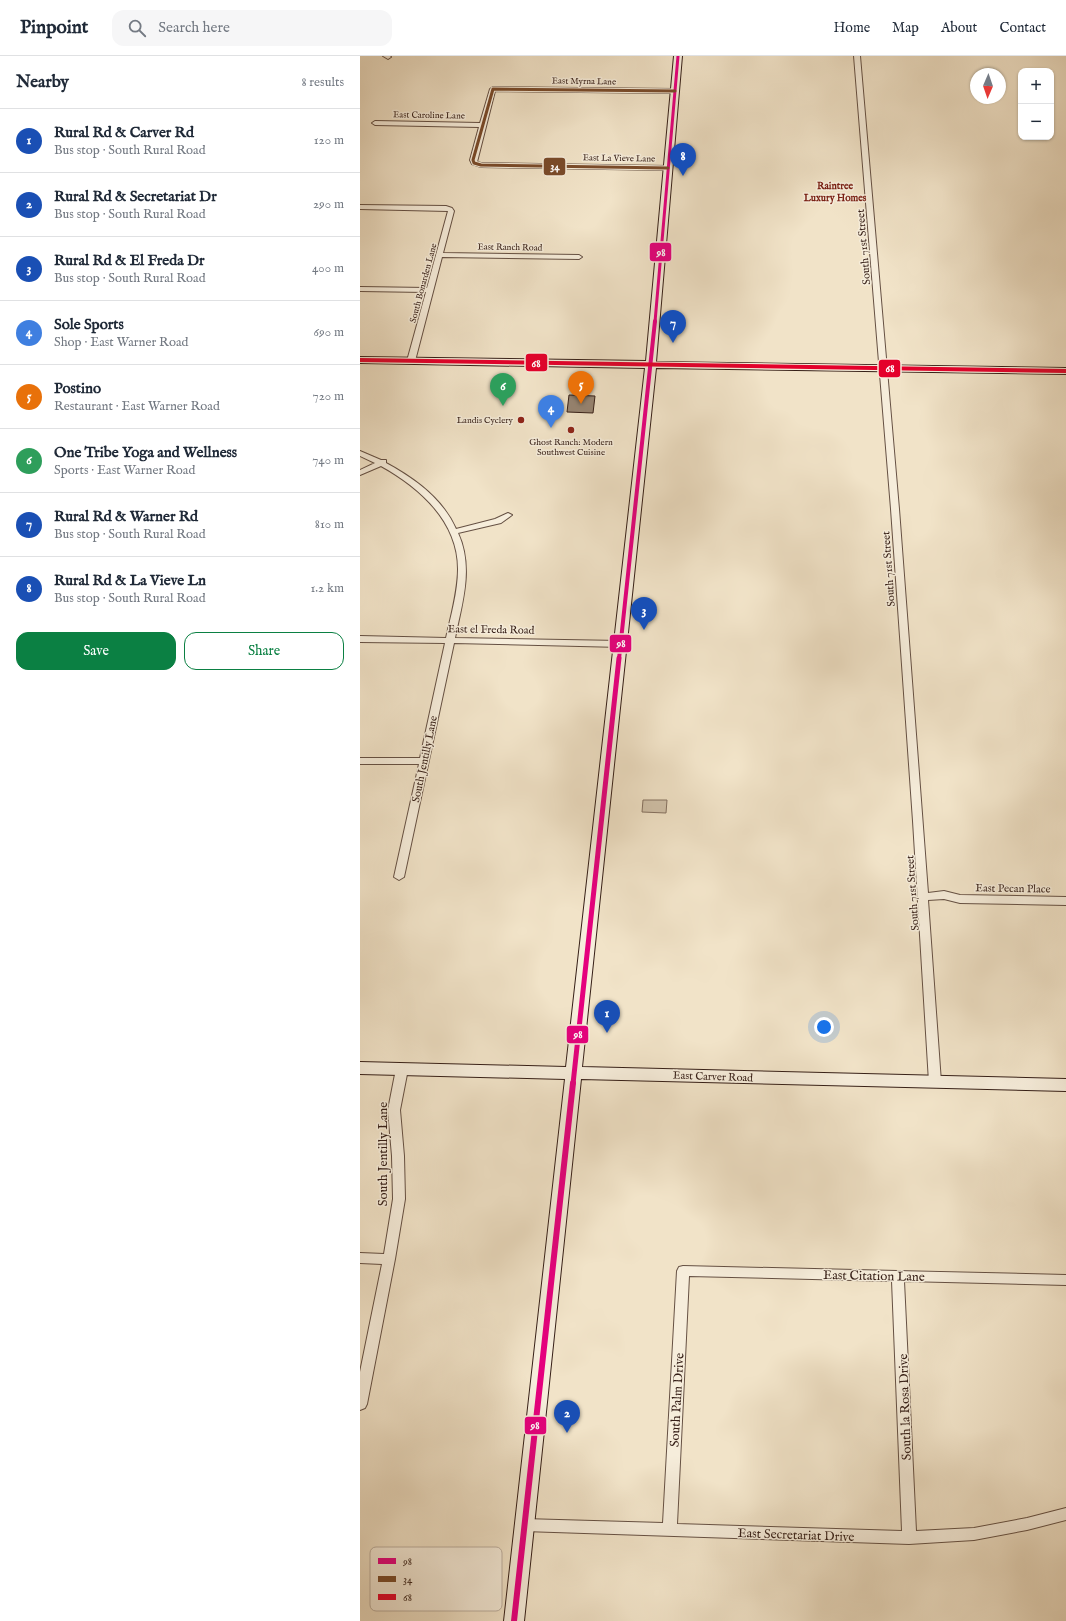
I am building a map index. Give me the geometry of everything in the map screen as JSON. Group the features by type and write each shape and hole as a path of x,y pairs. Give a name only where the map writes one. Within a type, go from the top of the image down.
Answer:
{"main road":[{"path":"514,1621 651,364 678,56"},
{"path":"360,360 1066,371"},
{"name":"East Carver Road","path":"360,1068 574,1072 1066,1086"}],"street":[{"name":"South 71st Street","path":"857,56 884,368 923,897 935,1082"},
{"name":"East Myrna Lane","path":"483,124 493,89 675,91"},
{"name":"East Caroline Lane","path":"375,123 483,124"},
{"name":"East La Vieve Lane","path":"483,124 473,160 474,163 481,165 668,168"},
{"name":"South Bonarden Lane","path":"360,207 450,209 451,211 411,361"},
{"name":"East Ranch Road","path":"440,255 579,257"},
{"path":"360,290 430,290"},
{"name":"South Jentilly Lane","path":"360,453 383,462 421,488 444,512 458,540 463,571 461,589 399,877"},
{"path":"360,473 383,462"},
{"path":"454,532 498,521 508,515"},
{"name":"East el Freda Road","path":"360,639 620,644"},
{"path":"360,761 423,761"},
{"name":"East Pecan Place","path":"923,897 934,902 946,902 960,899 1066,901"},
{"name":"South Jentilly Lane","path":"360,1404 389,1259 399,1199 398,1156 394,1110 402,1069"},
{"path":"360,1258 389,1259"},
{"name":"East Citation Lane","path":"683,1271 1066,1280"},
{"name":"South Palm Drive","path":"670,1530 683,1271"},
{"name":"South la Rosa Drive","path":"898,1276 909,1538"},
{"name":"East Secretariat Drive","path":"524,1525 909,1538 974,1534 1027,1524 1066,1514"}],"shaded area":[{"path":"643,800 667,800 666,813 642,812"}],"building":[{"path":"569,395 595,396 593,413 567,412"}],"transit line":[{"name":"98","path":"514,1621 651,364 678,56"},
{"name":"34","path":"668,168 481,165 474,163 473,160 493,89 675,91"},
{"name":"68","path":"360,360 1066,371"}],"place":[{"name":"Rural Rd & La Vieve Ln","path":"683,176"},
{"name":"Rural Rd & Warner Rd","path":"673,343"},
{"name":"Postino","path":"581,404"},
{"name":"One Tribe Yoga and Wellness","path":"503,406"},
{"name":"Landis Cyclery","path":"521,420"},
{"name":"Sole Sports","path":"551,428"},
{"name":"Ghost Ranch: Modern Southwest Cuisine","path":"571,430"},
{"name":"Rural Rd & El Freda Dr","path":"644,630"},
{"name":"Rural Rd & Carver Rd","path":"607,1033"},
{"name":"Rural Rd & Secretariat Dr","path":"567,1433"}],"district":[{"name":"Raintree Luxury Homes","path":"835,190"}]}
